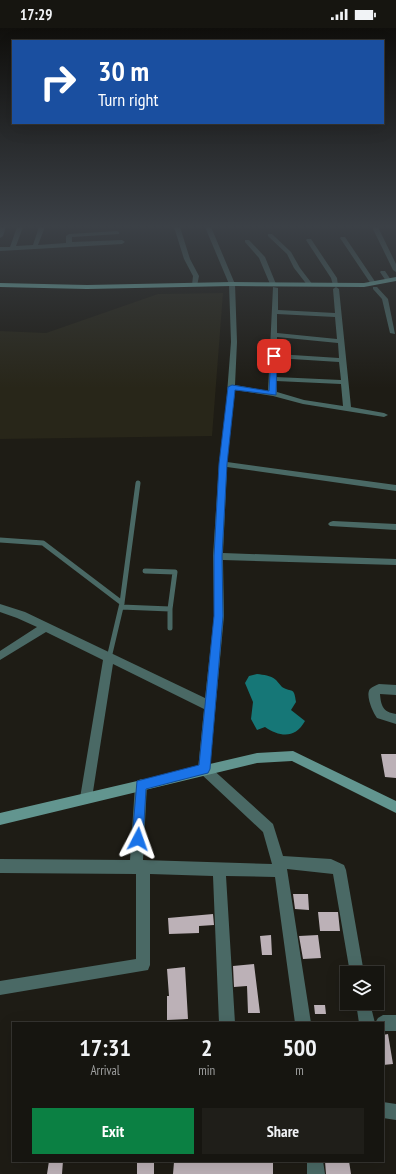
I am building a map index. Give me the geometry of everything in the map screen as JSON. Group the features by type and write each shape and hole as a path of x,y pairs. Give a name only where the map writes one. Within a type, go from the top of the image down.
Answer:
{"main road":[{"path":"374,286 387,280"},
{"path":"0,285 87,287 195,284 232,286"},
{"path":"0,289 85,291 232,286 336,287 396,284"},
{"path":"274,286 310,285 336,287"}],"street":[{"path":"204,769 219,616 218,556 223,464 232,387 234,342 232,286 230,280"},
{"path":"272,280 274,286 275,312 272,391 274,394"},
{"path":"307,280 310,285"},
{"path":"335,280 347,408"},
{"path":"370,280 384,299 393,333"},
{"path":"275,312 339,315"},
{"path":"275,334 341,341"},
{"path":"274,356 343,360"},
{"path":"273,379 345,382"},
{"path":"232,387 274,394 303,402 384,415"},
{"path":"223,464 396,488"},
{"path":"333,524 396,527"},
{"path":"218,556 396,562"},
{"path":"0,608 21,615 45,628 210,706"},
{"path":"0,656 45,628"},
{"path":"86,798 109,658"},
{"path":"396,690 379,689 374,692 379,713 384,718 396,719"},
{"path":"0,818 204,769 257,758 293,756 395,808"},
{"path":"204,769 268,828 280,867 303,1022"},
{"path":"0,988 143,965 139,867 141,785"},
{"path":"0,866 139,867 218,870 331,866 339,870 356,966"},
{"path":"218,870 227,1022"},
{"path":"364,1010 367,1022"},
{"path":"384,1023 396,1024"},
{"path":"384,1110 396,1112"},
{"path":"316,1162 316,1174"}],"lane":[{"path":"109,658 121,605 138,483"},
{"path":"0,540 42,543 121,605 170,609"},
{"path":"144,571 175,572 170,609 170,628"}],"shaded area":[{"path":"223,293 212,436 0,439 0,331 46,333 158,294"}],"water":[{"path":"257,674 271,677 282,687 293,692 296,702 291,710 305,721 297,731 282,734 276,733 265,727 257,730 251,719 253,702 245,683 249,676"}],"building":[{"path":"381,754 396,754 396,778 385,777"},
{"path":"293,894 308,894 309,910 295,909"},
{"path":"318,912 338,912 340,931 320,931"},
{"path":"213,914 214,925 199,926 199,933 169,934 168,918"},
{"path":"271,935 272,955 262,955 260,936"},
{"path":"318,935 321,958 303,959 299,936"},
{"path":"254,964 260,1013 248,1013 247,986 234,987 233,966"},
{"path":"185,967 188,1019 167,1020 167,996 169,996 167,969"},
{"path":"314,1005 325,1005 326,1014 315,1014"},
{"path":"388,1034 393,1064 384,1065 384,1035"},
{"path":"49,1162 63,1162 62,1174 47,1174"},
{"path":"137,1162 154,1162 154,1174 137,1174"},
{"path":"174,1162 273,1162 273,1174 173,1174"},
{"path":"325,1162 349,1162 351,1174 326,1174"}],"route":[{"path":"138,839 141,785 204,769 219,616 218,556 223,464 232,387 274,394 272,391 274,356"}]}
